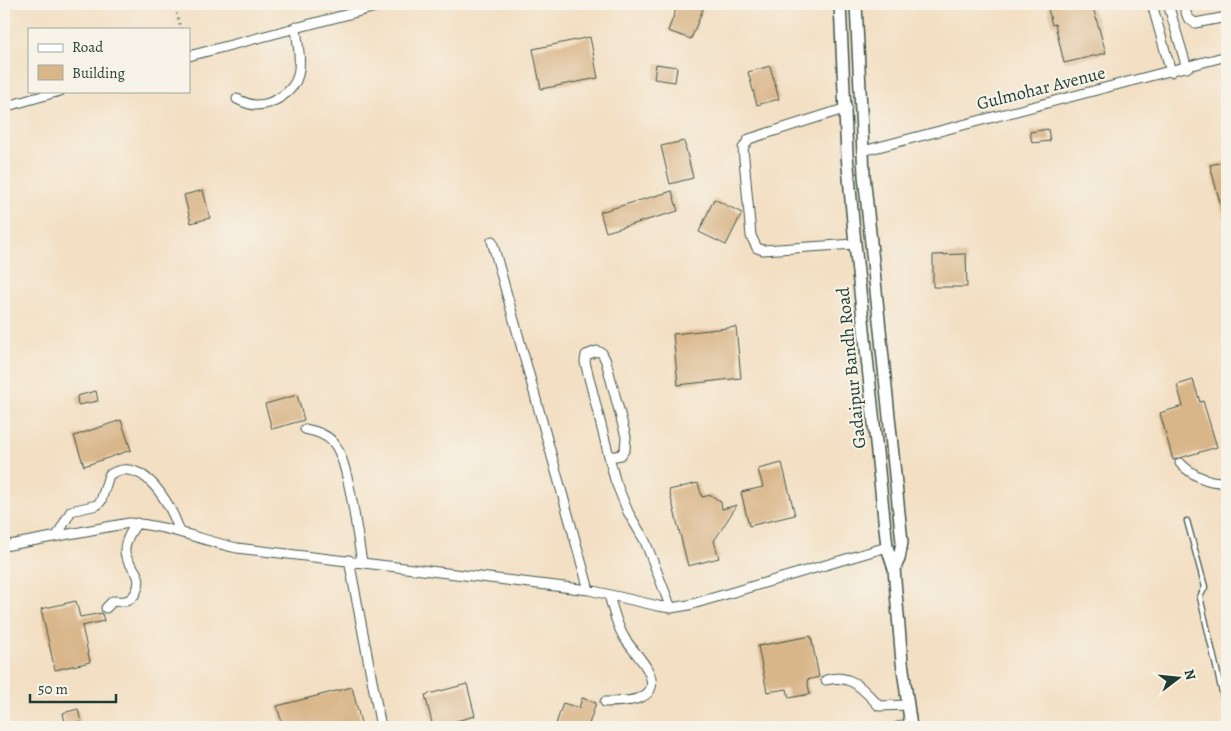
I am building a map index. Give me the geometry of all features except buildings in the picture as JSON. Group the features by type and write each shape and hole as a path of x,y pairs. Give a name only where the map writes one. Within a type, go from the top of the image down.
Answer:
{"street":[{"path":"190,56 387,4"},
{"name":"Gadaipur Bandh Road","path":"840,4 855,244 887,546 894,569 902,662 911,725"},
{"path":"856,4 870,248 902,542 899,559 894,569"},
{"path":"1152,4 1171,72"},
{"path":"1168,4 1187,68"},
{"path":"1183,4 1188,18 1195,23 1227,17"},
{"path":"237,99 254,105 265,104 285,94 292,87 299,73 296,28"},
{"name":"Gulmohar Avenue","path":"863,151 1187,68 1227,56"},
{"path":"4,107 56,92"},
{"path":"846,108 749,139 743,148 751,236 757,248 763,250 855,244"},
{"path":"492,241 589,590"},
{"path":"610,457 621,455 625,449 626,437 606,361 602,353 596,351 586,355 585,362 619,493 645,541 670,608"},
{"path":"305,428 328,437 336,446 344,470 362,562"},
{"path":"1180,463 1190,473 1201,478 1227,482"},
{"path":"58,534 71,511 97,505 101,501 109,475 120,470 128,470 147,478 172,510 180,532"},
{"path":"4,546 58,534 137,523 180,532 237,548 589,590 670,608 689,605 887,546"},
{"path":"106,608 113,601 128,601 133,598 138,588 135,569 126,559 124,551 130,534 137,523"},
{"path":"349,560 381,727"},
{"path":"604,702 635,701 649,692 652,686 648,669 620,629 609,595"},
{"path":"826,680 836,677 859,684 879,706 908,705"},
{"path":"897,727 911,725"}],"lane":[{"path":"1187,521 1204,587 1200,597 1227,714"}],"path":[{"path":"174,4 181,28"}]}
